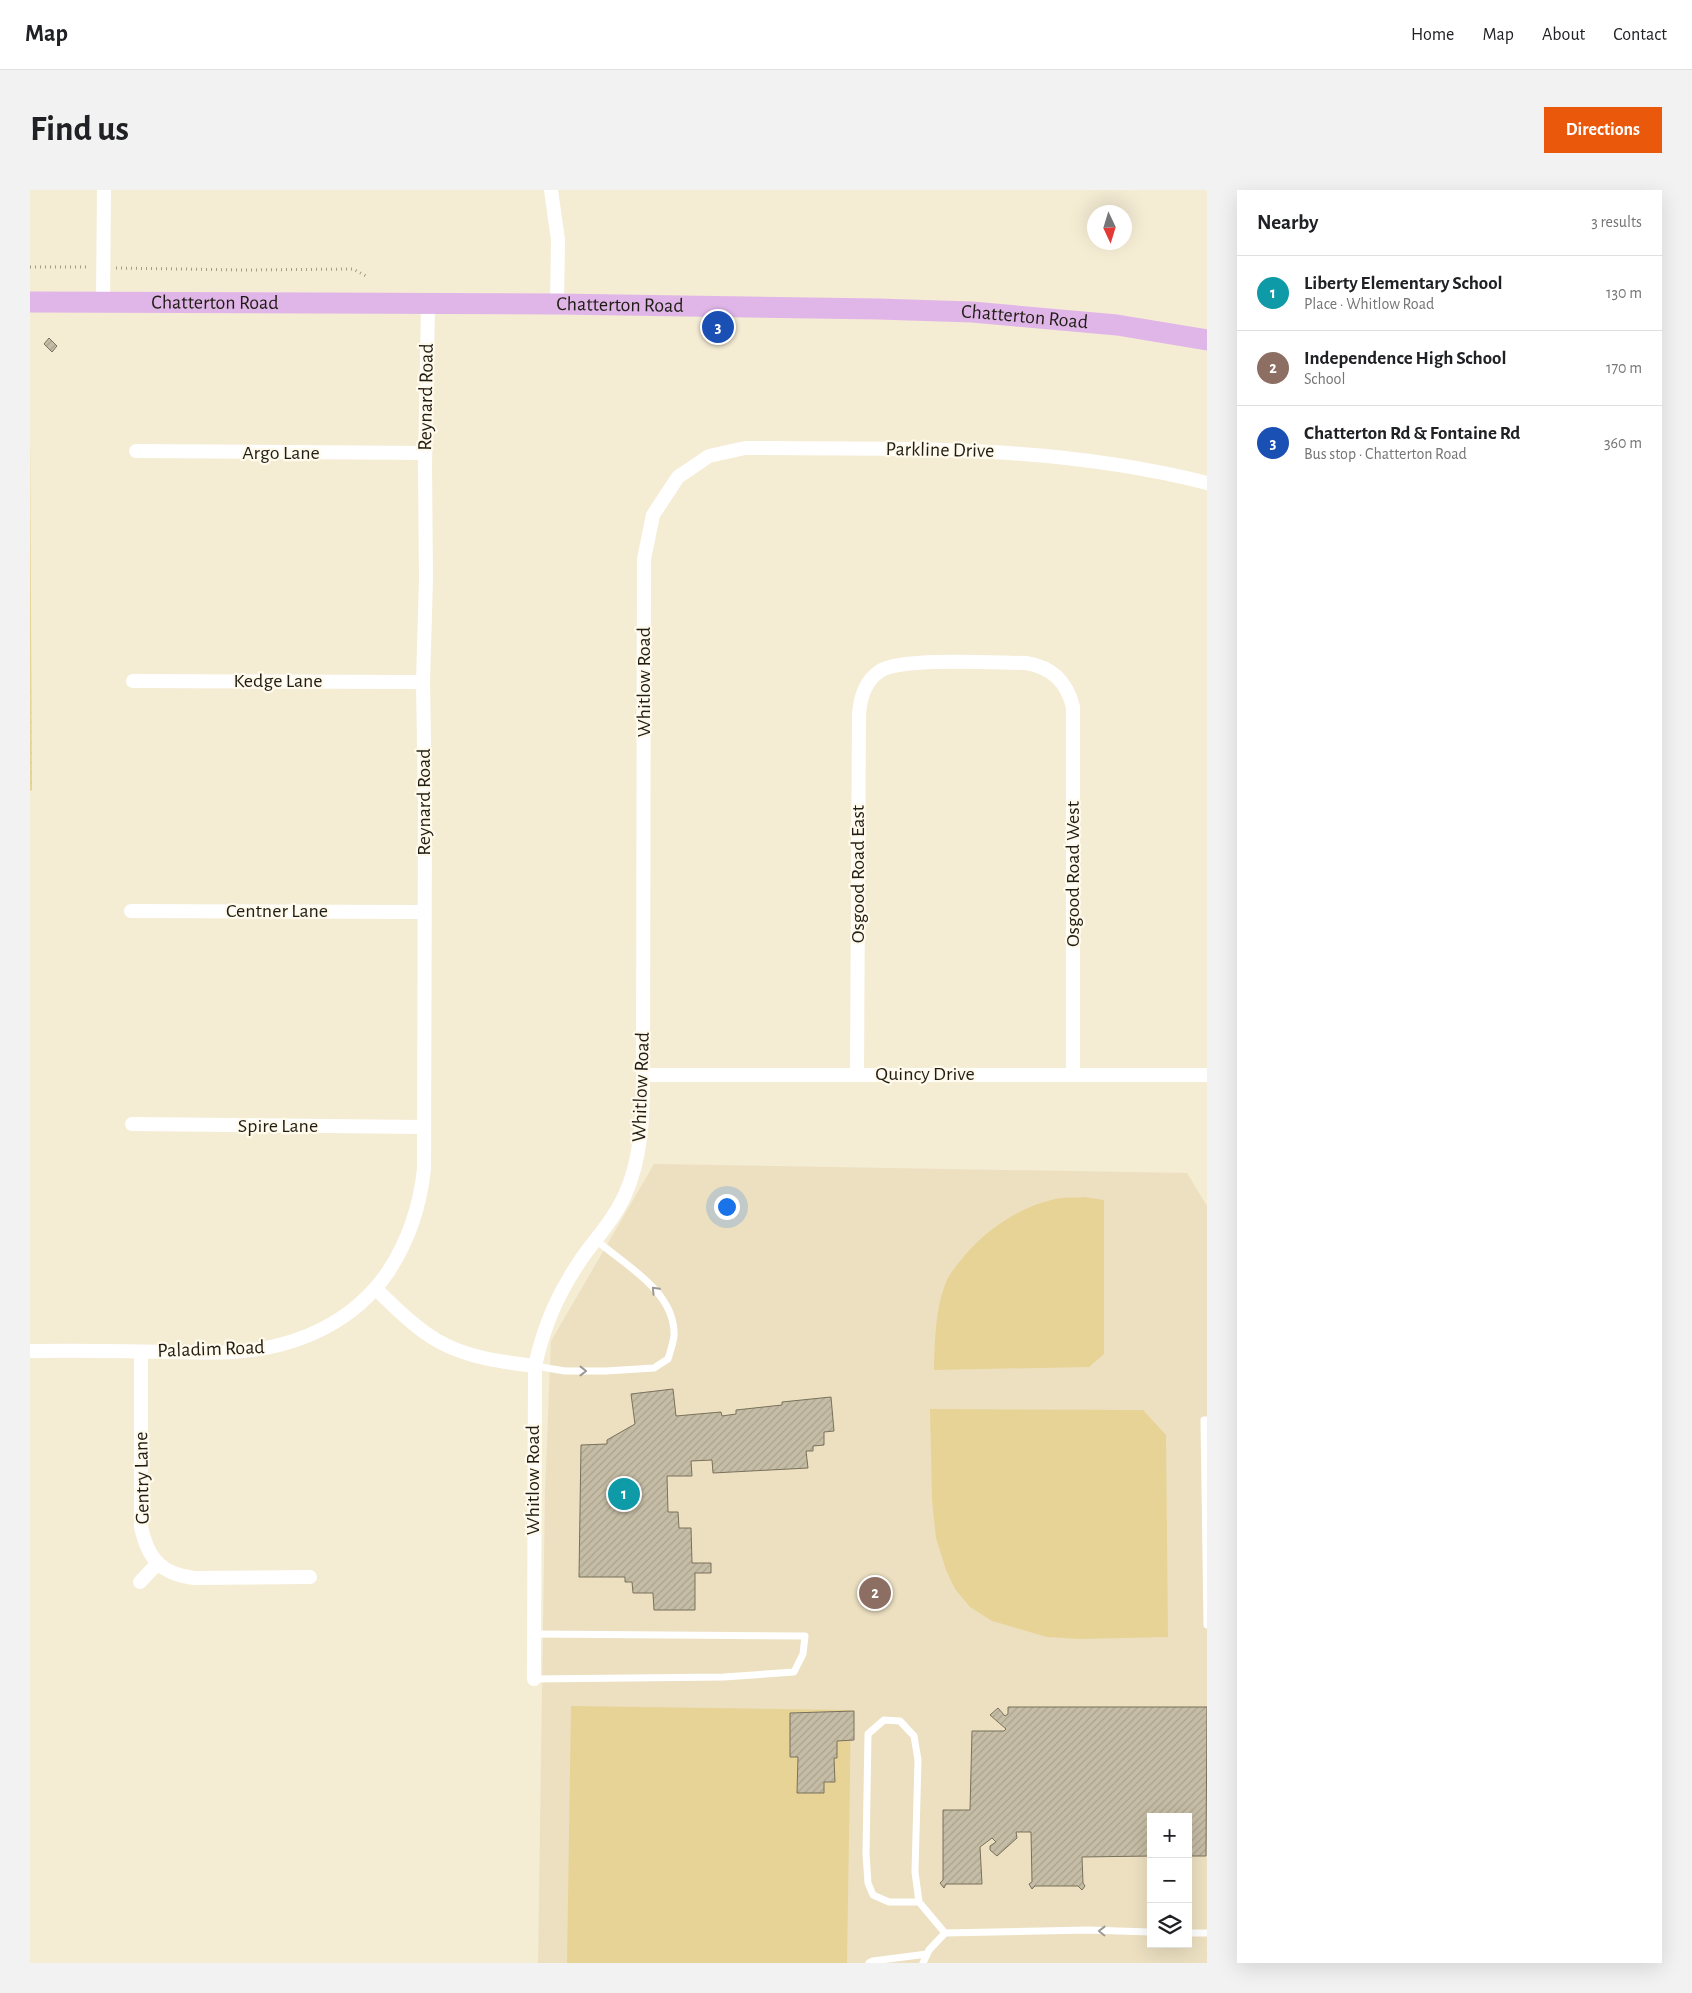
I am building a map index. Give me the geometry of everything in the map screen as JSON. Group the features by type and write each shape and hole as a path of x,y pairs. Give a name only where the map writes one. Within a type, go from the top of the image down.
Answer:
{"main road":[{"name":"Chatterton Road","path":"30,302 557,304 972,312 1117,325 1207,340"}],"street":[{"path":"103,302 104,190"},
{"path":"551,190 558,240 557,304"},
{"name":"Reynard Road","path":"376,1289 397,1257 413,1224 422,1194 424,1169 425,804 423,682 426,579 425,453 428,304"},
{"name":"Parkline Drive","path":"678,477 709,456 745,448 961,449 1063,456 1151,470 1207,483"},
{"name":"Argo Lane","path":"136,452 425,453"},
{"name":"Whitlow Road","path":"534,1678 535,1366 547,1322 572,1272 617,1211 633,1176 642,1129 644,1075 644,559 653,514 678,477"},
{"name":"Osgood Road West","path":"873,678 880,671 910,663 1026,663 1044,667 1058,677 1066,687 1070,696 1074,718 1073,1075"},
{"name":"Osgood Road East","path":"858,1074 859,715 862,695 866,686 873,678"},
{"name":"Kedge Lane","path":"133,681 423,682"},
{"name":"Centner Lane","path":"131,911 424,912"},
{"name":"Quincy Drive","path":"644,1075 1207,1075"},
{"name":"Spire Lane","path":"132,1124 423,1127"},
{"path":"376,1289 438,1341 473,1356 535,1366"},
{"name":"Paladim Road","path":"30,1351 241,1352 288,1344 314,1334 352,1311 376,1289"},
{"name":"Gentry Lane","path":"142,1352 141,1527 149,1553 157,1564"},
{"path":"140,1582 157,1564 181,1576 194,1578 310,1577"}],"lane":[{"path":"535,1366 565,1371 606,1371 654,1368 668,1359 674,1336 670,1315 659,1293 596,1240"},
{"path":"1207,1420 1204,1420 1207,1625"},
{"path":"534,1634 805,1636 803,1654 794,1672 724,1677 534,1678"},
{"path":"919,1902 889,1902 873,1896 868,1883 866,1854 868,1734 884,1720 900,1721 914,1736 918,1760 915,1872 919,1902 945,1933"},
{"path":"922,1963 927,1954 945,1933 1087,1930 1147,1932"},
{"path":"1192,1933 1207,1933"},
{"path":"869,1963 927,1954"}],"path":[{"path":"30,267 96,267"},
{"path":"120,268 353,269 366,276"}],"shaded area":[{"path":"30,435 32,790 30,791"},
{"path":"654,1164 1187,1173 1207,1206 1207,1963 538,1963 545,1492 551,1341"},
{"path":"1084,1197 1104,1200 1104,1354 1089,1367 934,1370 936,1324 940,1301 949,1277 965,1255 996,1226 1021,1211 1047,1201"},
{"path":"930,1409 1143,1410 1166,1435 1168,1637 1080,1639 1047,1637 992,1621 970,1607 955,1589 946,1570 936,1538 932,1500"},
{"path":"571,1706 851,1710 847,1963 567,1963"}],"building":[{"path":"49,338 57,346 52,352 44,344"},
{"path":"673,1389 676,1416 721,1412 722,1416 736,1414 736,1410 782,1405 782,1402 831,1397 834,1431 824,1432 824,1445 813,1446 813,1451 806,1451 808,1468 713,1473 712,1460 691,1461 692,1476 667,1476 668,1512 678,1512 679,1528 691,1528 692,1563 711,1563 711,1573 695,1573 695,1610 654,1610 653,1593 633,1593 632,1582 625,1582 625,1577 579,1577 581,1445 607,1444 607,1440 635,1424 631,1394"},
{"path":"1008,1707 1207,1707 1206,1856 1192,1856 1192,1813 1147,1813 1147,1856 1082,1857 1083,1883 1085,1886 1082,1890 1078,1886 1035,1886 1032,1889 1029,1884 1032,1882 1031,1832 1016,1832 1017,1838 997,1856 990,1850 990,1846 996,1842 992,1838 980,1847 982,1884 946,1884 944,1888 940,1883 943,1880 943,1810 970,1810 972,1731 1004,1731 1006,1729 990,1715 998,1708 1005,1716 1008,1714"},
{"path":"854,1711 854,1740 837,1741 837,1758 834,1758 835,1782 824,1782 824,1793 797,1793 798,1757 790,1757 790,1713"}],"place":[{"name":"Chatterton Rd & Fontaine Rd","path":"718,327"},
{"name":"Liberty Elementary School","path":"624,1494"},
{"name":"Independence High School","path":"875,1593"}]}
